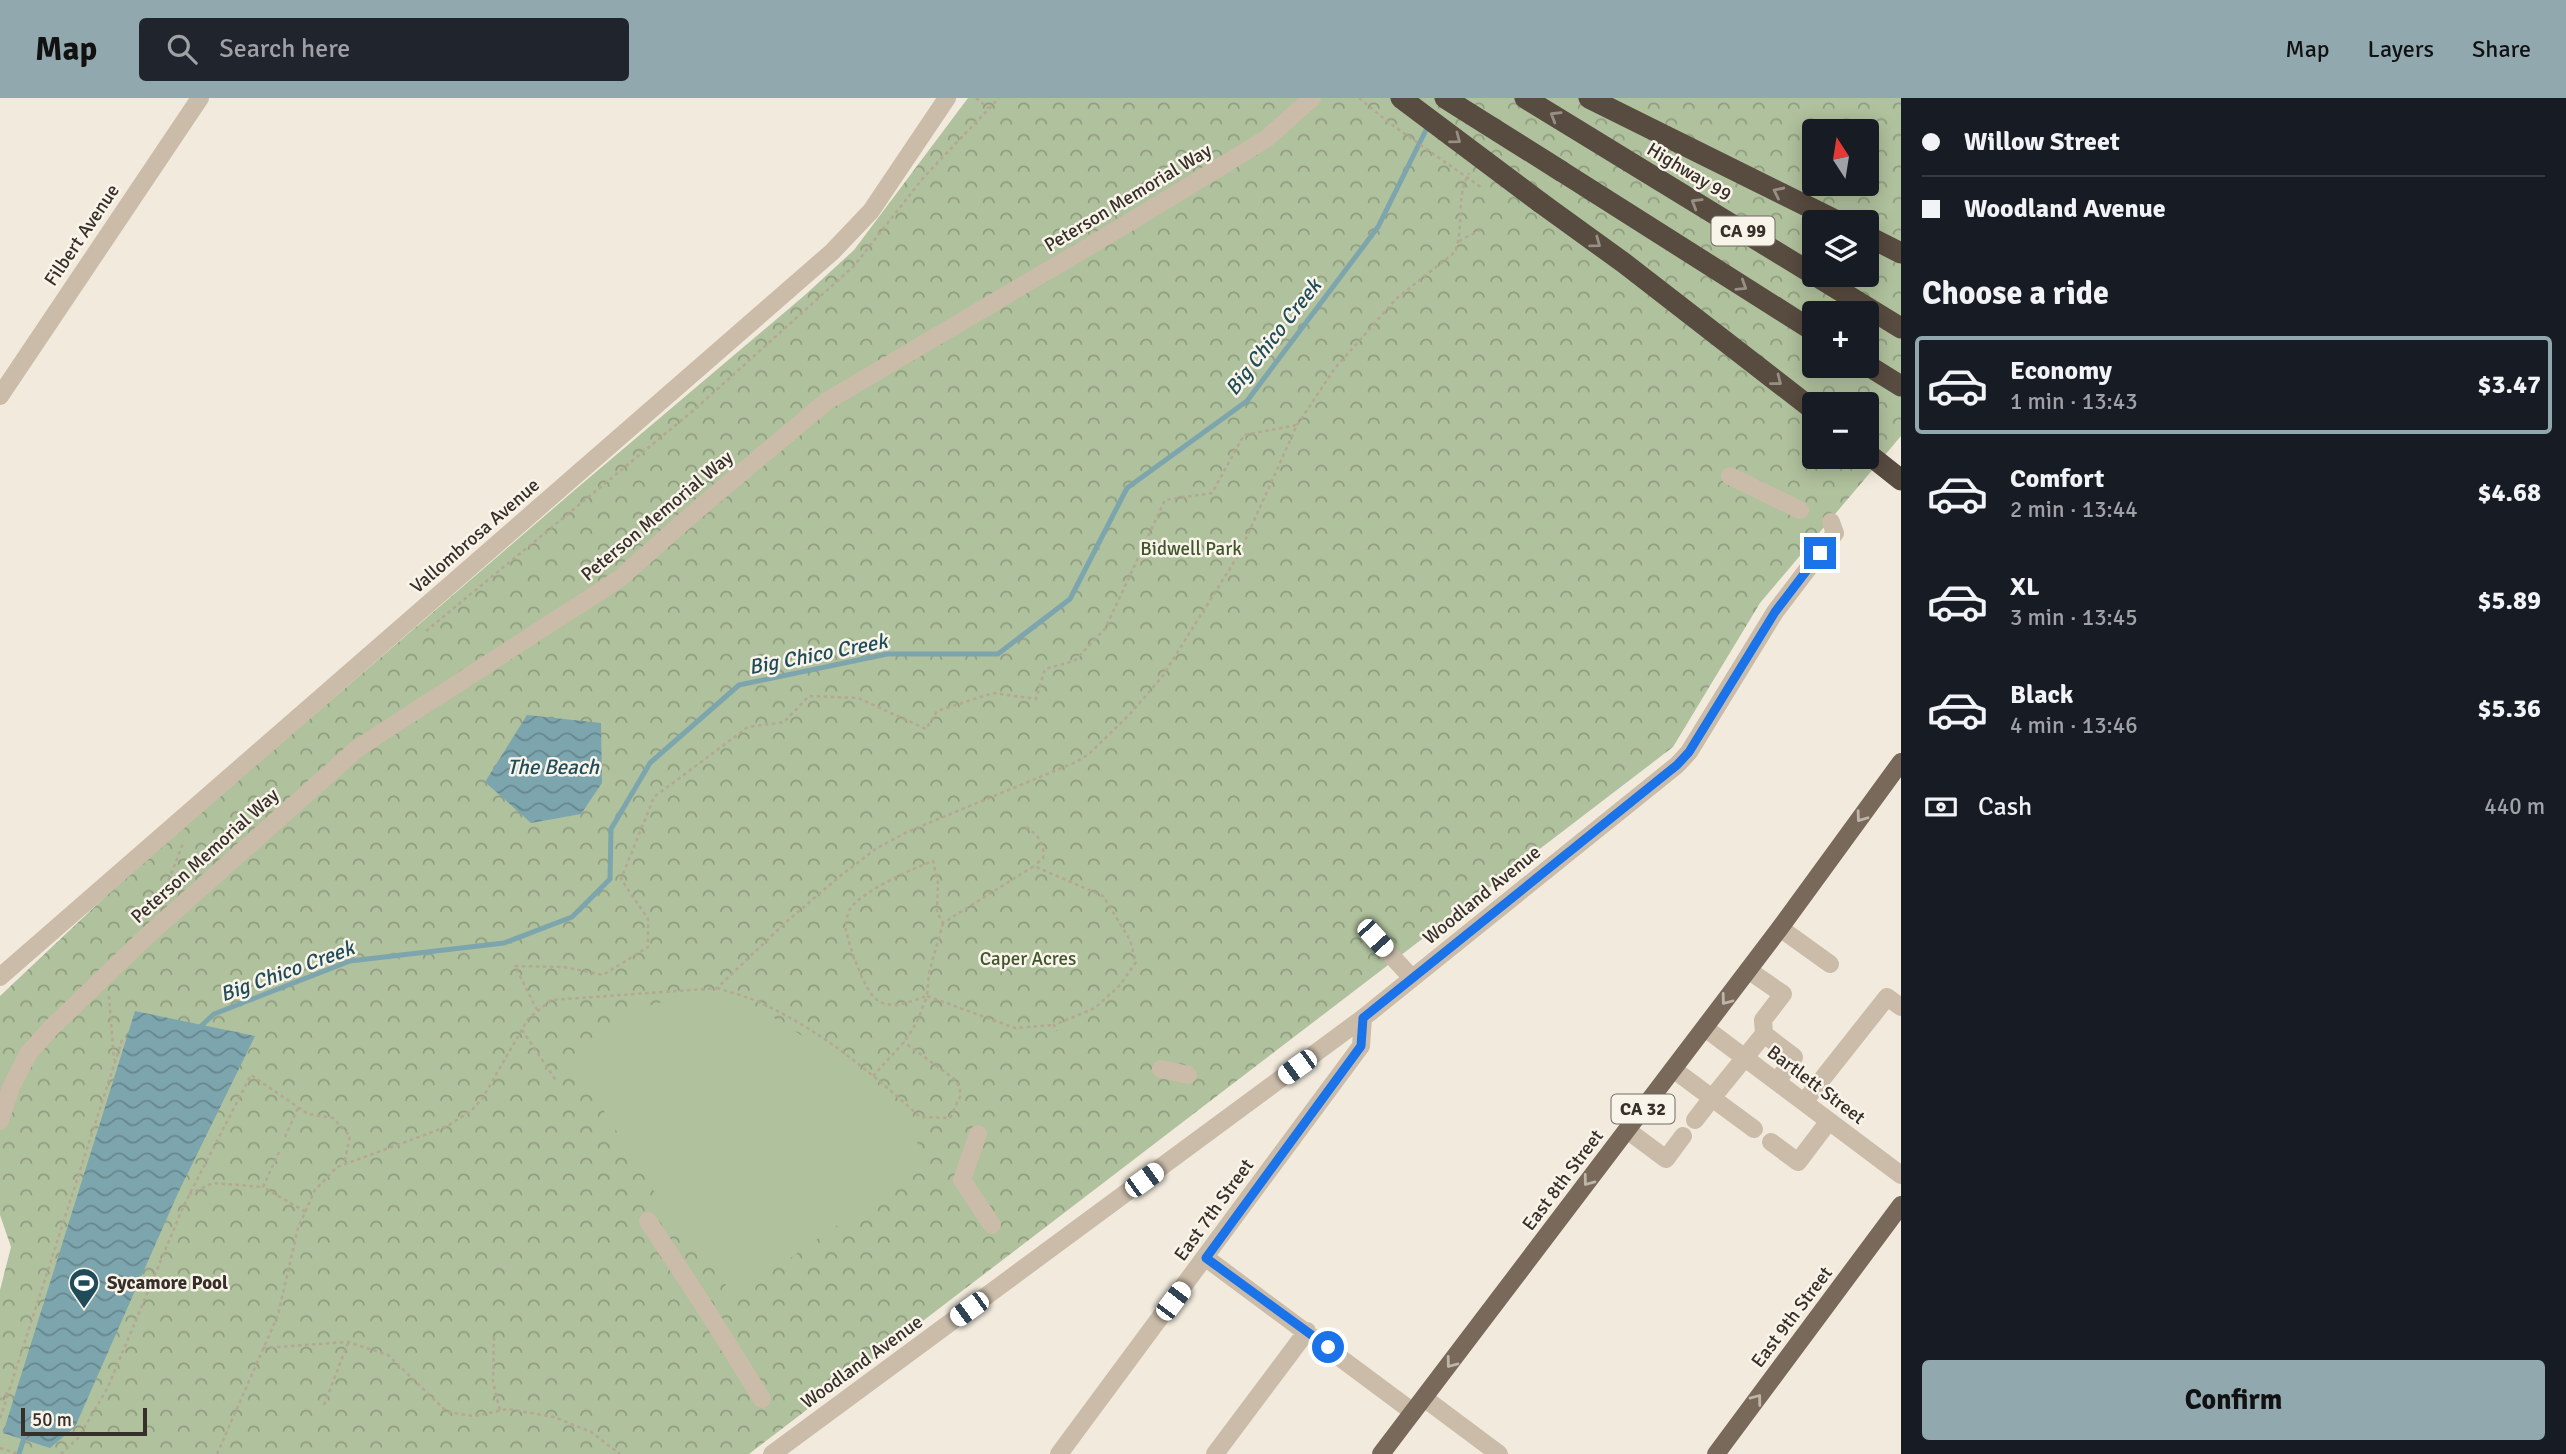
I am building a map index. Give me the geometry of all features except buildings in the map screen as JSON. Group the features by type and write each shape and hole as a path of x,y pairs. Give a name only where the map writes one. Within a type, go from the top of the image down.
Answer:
{"highway":[{"path":"1401,98 1802,401"},
{"name":"CA 99","path":"1445,98 1802,324"},
{"name":"Highway 99","path":"1525,98 1901,328"},
{"path":"1598,102 1815,210"},
{"path":"1879,242 1901,253"},
{"path":"1879,372 1901,386"},
{"path":"1879,463 1901,480"}],"main road":[{"name":"East 8th Street","path":"1381,1454 1780,929 1901,762"},
{"name":"East 9th Street","path":"1716,1454 1901,1205"}],"street":[{"name":"Filbert Avenue","path":"0,396 199,98"},
{"name":"Vallombrosa Avenue","path":"0,977 832,253 871,211 947,98"},
{"name":"Peterson Memorial Way","path":"0,1121 11,1087 28,1055 50,1029 148,936 358,748 620,579 697,510 827,401 1254,146 1312,98"},
{"path":"1730,477 1800,510"},
{"name":"Woodland Avenue","path":"772,1454 1363,1018 1677,765 1689,752 1775,612 1835,533 1831,522"},
{"path":"1780,929 1830,964"},
{"path":"1375,938 1412,978"},
{"path":"1695,1120 1764,1034 1763,1020 1783,994 1748,970"},
{"path":"1804,1102 1887,997 1901,1007"},
{"name":"East 7th Street","path":"1059,1454 1361,1046 1363,1018"},
{"name":"Bartlett Street","path":"1705,1028 1901,1175"},
{"path":"1764,1034 1794,1057 1777,1082"},
{"path":"1161,1069 1188,1075"},
{"path":"1673,1069 1754,1129"},
{"path":"1771,1142 1798,1162 1829,1121"},
{"path":"1627,1130 1666,1159 1683,1136"},
{"path":"978,1134 962,1180 992,1225"},
{"path":"648,1221 762,1399"},
{"path":"1206,1258 1307,1331 1418,1405 1499,1454"},
{"path":"1215,1454 1307,1331"}],"path":[{"path":"976,98 988,108"},
{"path":"416,639 694,410 854,266 923,177 999,98"},
{"path":"1359,98 1388,122 1482,188"},
{"path":"717,988 784,924 877,848 907,832 1076,762 1099,744 1162,677 1239,554 1297,425 1335,368 1397,298 1448,260 1459,241 1480,230"},
{"path":"537,1011 515,966 564,967 603,975 648,947 648,919 621,879 654,797 748,727 784,722 809,696 858,698 926,729 937,711 993,692 1036,699 1045,669 1074,661 1105,629 1165,500 1212,492 1244,435 1297,425"},
{"path":"873,1076 904,1042 917,1022 927,996 929,973 943,923 1043,858 1044,848 1038,835 1026,827"},
{"path":"148,936 187,832"},
{"path":"943,923 937,912 938,883 933,861 911,869 880,887 860,899 849,911 846,928 865,985 876,999 893,1006 927,996 1015,1028 1054,1025 1095,1008 1120,985 1136,962 1130,940 1103,896 1034,866"},
{"path":"107,974 114,1063"},
{"path":"216,1454 278,1315 298,1228 316,1190 337,1167 446,1127 471,1111 482,1099 531,1016 557,998 717,988 762,1003 812,1030 873,1076 920,1118 950,1118 961,1094 957,1081 904,1042"},
{"path":"1054,1025 1057,1031"},
{"path":"522,1030 557,1082"},
{"path":"0,1418 123,1037"},
{"path":"61,1454 79,1437 108,1387 189,1194 251,1075 308,1114 332,1118 350,1136 344,1164"},
{"path":"285,1137 298,1107"},
{"path":"263,1188 279,1152"},
{"path":"189,1194 213,1184 229,1183 263,1188 306,1212"},
{"path":"495,1337 493,1382 500,1411"},
{"path":"263,1348 348,1342 388,1355 447,1412 474,1416 508,1409 554,1417 591,1432 620,1454"},
{"path":"324,1405 348,1342"},
{"path":"0,1401 9,1391"},
{"path":"0,1448 19,1454"}],"green space":[{"name":"Bidwell Park","path":"968,98 1901,98 1901,436 1879,462 1879,392 1802,392 1802,469 1873,469 1760,603 1673,747 749,1454 0,1454 0,1290 11,1247 0,1215 0,996 124,879 805,295 854,250"},
{"path":"691,994 724,998 766,1013 868,1077 912,1117 922,1166 743,1291 729,1291 701,1240 683,1238 571,1058 619,1014"}],"water":[{"name":"The Beach","path":"527,715 601,723 602,783 581,814 531,823 485,782"},
{"name":"Sycamore Pool","path":"135,1011 255,1036 178,1193 75,1427 50,1448 3,1433"}],"waterway":[{"name":"Big Chico Creek","path":"199,1028 214,1014 350,961 504,943 572,917 610,879 611,829 650,763 739,685 887,654 998,654 1070,599 1127,488 1247,401 1378,227 1428,126"},
{"name":"Big Chico Creek","path":"19,1454 25,1435"}],"place":[{"name":"Sycamore Pool","path":"84,1310"}],"route":[{"path":"1328,1347 1206,1258 1361,1046 1363,1018 1677,765 1689,752 1775,612 1820,553"}],"park label":[{"name":"Caper Acres","path":"1028,959"}]}
